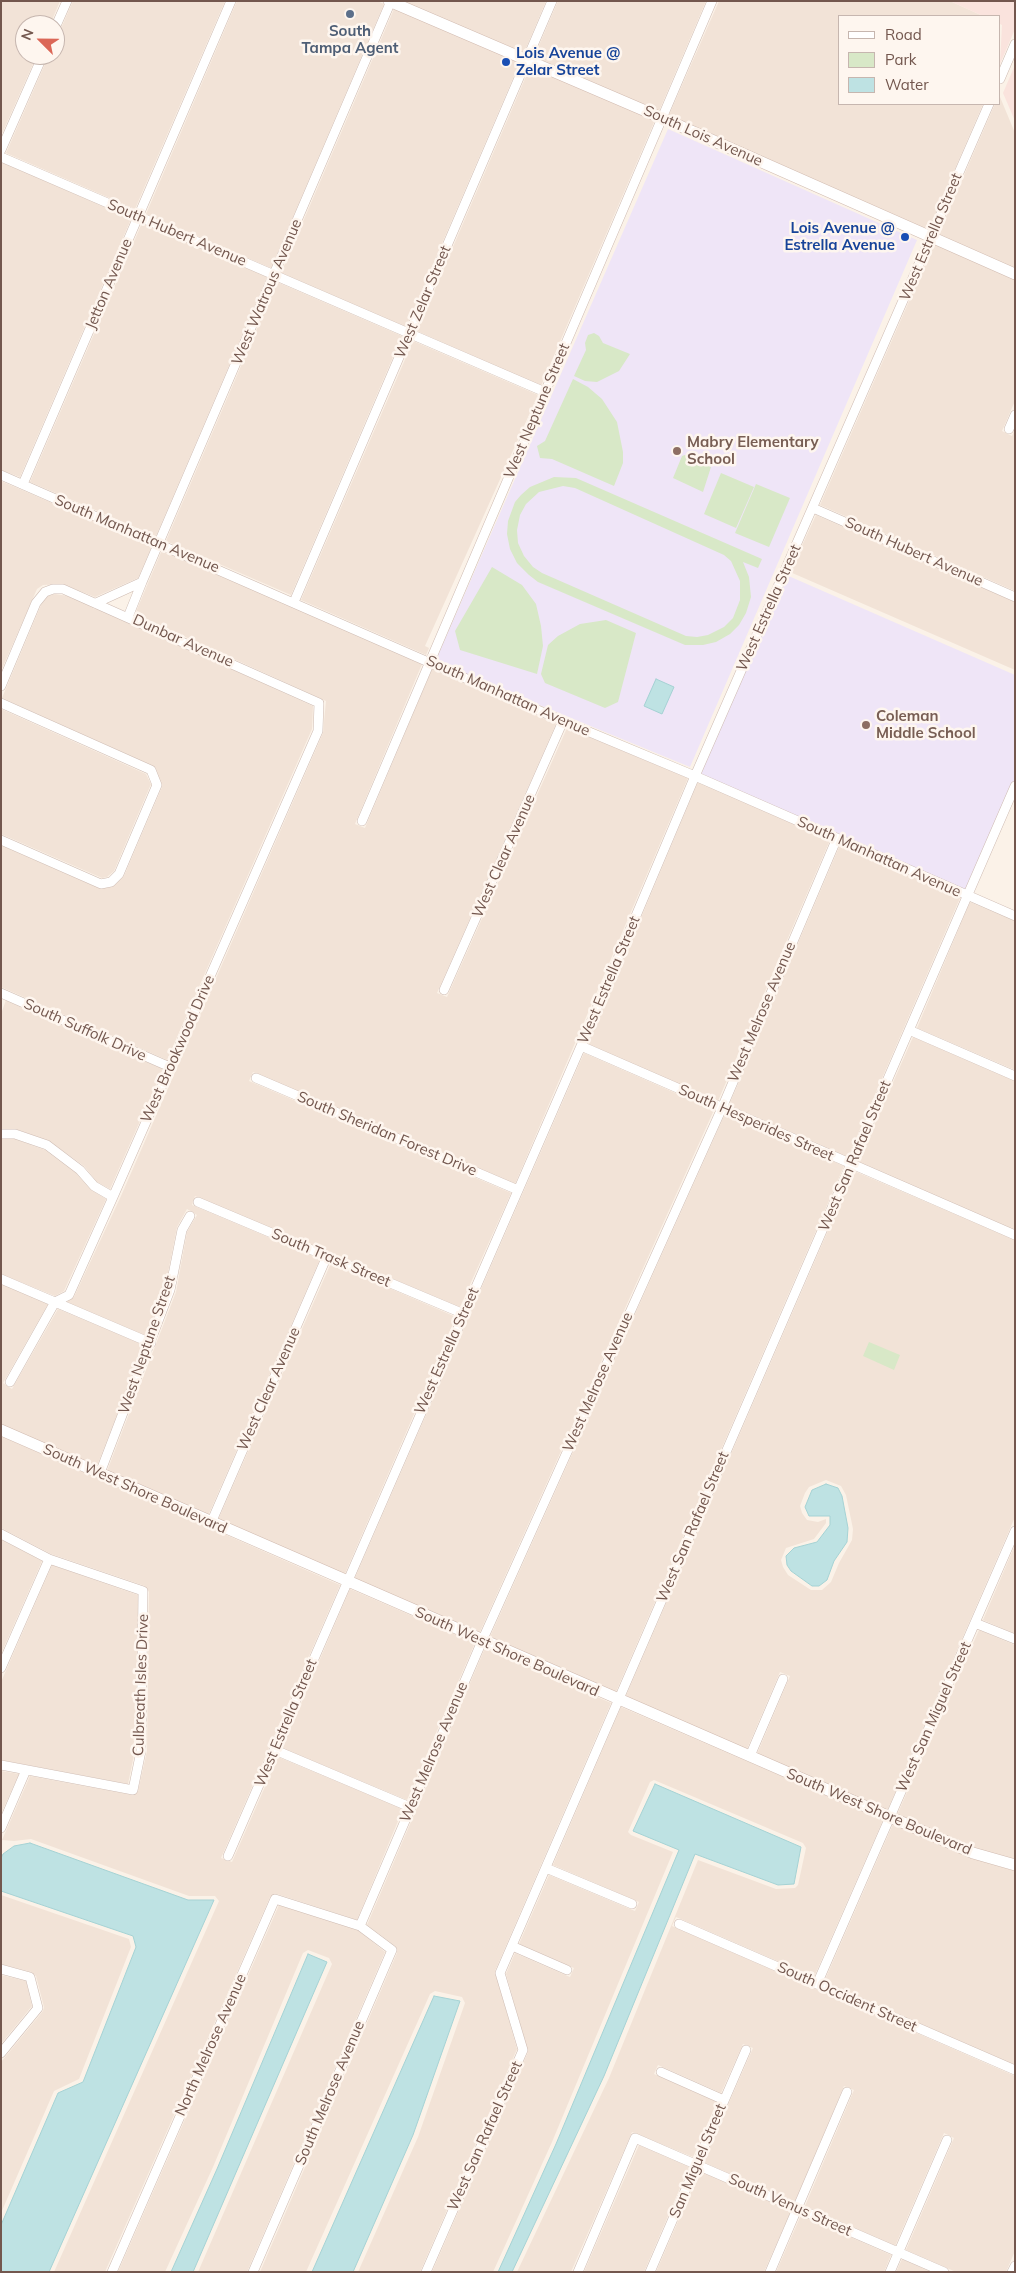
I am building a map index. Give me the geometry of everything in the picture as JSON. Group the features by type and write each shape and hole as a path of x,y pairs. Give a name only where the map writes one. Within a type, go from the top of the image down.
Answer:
{"street":[{"path":"61,15 67,1"},
{"name":"Jetton Avenue","path":"23,484 231,1"},
{"name":"South Lois Avenue","path":"390,1 662,118 1015,274"},
{"name":"West Watrous Avenue","path":"128,617 390,1"},
{"name":"West Zelar Street","path":"294,602 552,1"},
{"name":"West Neptune Street","path":"362,821 712,1"},
{"path":"1001,76 1015,44"},
{"path":"1,150 39,65"},
{"name":"West Estrella Street","path":"228,1856 581,1046 695,776 989,105"},
{"name":"South Hubert Avenue","path":"1,157 545,392"},
{"path":"1009,429 1015,415"},
{"name":"South Manhattan Avenue","path":"1,475 1015,916"},
{"name":"South Hubert Avenue","path":"813,508 1015,596"},
{"path":"96,603 142,582"},
{"name":"Dunbar Avenue","path":"1,686 36,603 45,592 53,589 62,589 319,703"},
{"path":"1,703 151,770 157,785 119,874 111,882 101,884 1,840"},
{"name":"West Brookwood Drive","path":"10,1382 56,1302 69,1295 318,731 319,703"},
{"name":"West Clear Avenue","path":"444,990 563,721"},
{"name":"West San Rafael Street","path":"426,2272 523,2050 500,1973 1015,786"},
{"name":"West Melrose Avenue","path":"360,1926 482,1641 722,1108 837,838"},
{"name":"South Suffolk Drive","path":"2,994 170,1067"},
{"path":"909,1030 1015,1076"},
{"name":"South Hesperides Street","path":"581,1046 1015,1235"},
{"name":"South Sheridan Forest Drive","path":"256,1078 518,1190"},
{"path":"1,1134 16,1134 47,1145 80,1170 94,1186 113,1197"},
{"name":"South Trask Street","path":"198,1202 464,1314"},
{"name":"West Neptune Street","path":"100,1473 170,1290 182,1230 190,1216"},
{"name":"West Clear Avenue","path":"211,1523 327,1256"},
{"path":"1,1279 151,1343"},
{"name":"South West Shore Boulevard","path":"1,1430 890,1818 973,1853 1015,1866"},
{"name":"West San Miguel Street","path":"817,1984 1015,1531"},
{"name":"Culbreath Isles Drive","path":"1,1534 49,1559 143,1591 141,1751 133,1790 26,1770"},
{"path":"1,1668 49,1559"},
{"path":"975,1623 1015,1639"},
{"path":"750,1756 783,1679"},
{"path":"275,1750 410,1807"},
{"path":"1,1765 26,1770 1,1828"},
{"path":"546,1868 632,1904"},
{"name":"North Melrose Avenue","path":"112,2272 276,1899 360,1926"},
{"name":"South Occident Street","path":"679,1924 1015,2070"},
{"name":"South Melrose Avenue","path":"253,2272 392,1950 360,1926"},
{"path":"512,1946 568,1970"},
{"path":"1,1969 30,1977 38,2008 1,2053"},
{"name":"San Miguel Street","path":"650,2272 746,2050"},
{"path":"661,2072 724,2100"},
{"path":"770,2272 847,2092"},
{"name":"South Venus Street","path":"578,2272 636,2138 944,2272"},
{"path":"890,2272 947,2140"},
{"path":"1012,2272 1015,2266"}],"shaded area":[{"path":"1,1 60,1 54,15 15,15 15,65 33,65 1,136"},
{"path":"73,1 225,1 135,209 6,153 45,65 65,65 65,19"},
{"path":"237,1 377,1 384,4 271,268 146,214"},
{"path":"402,1 546,1 524,53"},
{"path":"558,1 706,1 659,111 534,57"},
{"path":"719,1 950,1 981,15 838,15 838,105 983,105 928,231 669,115"},
{"path":"950,1 1015,1 1015,29 1001,62 1001,15 981,15"},
{"path":"394,9 520,62 406,327 281,273"},
{"path":"1015,65 1015,121 1003,93"},
{"path":"530,67 655,120 541,386 417,331"},
{"path":"1001,99 1015,133 1015,269 938,235 995,105 1001,105"},
{"name":"Mabry Elementary School","path":"668,129 917,240 690,767 435,662"},
{"path":"2,162 131,219 20,477 1,470"},
{"path":"142,223 267,277 156,536 30,482"},
{"path":"934,244 1015,280 1015,401 1002,431 1012,436 1015,429 1015,591 820,505"},
{"path":"277,282 402,336 291,595 166,541"},
{"path":"413,341 538,395 425,646 429,648 426,655 301,600"},
{"path":"1,481 152,546 138,578 95,597 62,584 43,585 37,589 1,671"},
{"path":"816,515 1015,602 1015,670 790,572"},
{"path":"162,550 422,664 355,824 365,828 432,669 556,724 437,993 447,997 567,728 688,778 515,1184 253,1072 249,1081 511,1193 460,1307 195,1196 192,1205 320,1259 208,1516 107,1471 176,1292 187,1232 197,1215 187,1209 177,1227 165,1288 147,1336 67,1302 74,1297 121,1196 323,733 326,701 135,614"},
{"name":"Coleman Middle School","path":"784,574 1015,675 1015,786 967,895 695,776"},
{"path":"55,594 68,596 92,606 94,609 96,608 126,621 313,706 312,729 167,1060 1,987 1,845 99,888 112,887 124,876 162,787 153,766 2,698 41,605 48,596"},
{"path":"1,709 146,774 151,784 114,871 107,877 102,878 1,834"},
{"path":"698,782 830,840 718,1101 588,1044"},
{"path":"840,845 960,898 848,1157 729,1105"},
{"path":"970,902 1015,921 1015,1070 917,1028"},
{"path":"6,1000 163,1069 110,1189 97,1182 84,1166 49,1141 15,1129 1,1129 1,1014"},
{"path":"913,1037 1015,1081 1015,1230 858,1162"},
{"path":"584,1053 714,1110 479,1634 354,1580"},
{"path":"725,1114 844,1166 615,1694 489,1639"},
{"path":"1,1139 15,1139 45,1150 76,1173 90,1189 106,1199 64,1291 55,1296 1,1274"},
{"path":"854,1171 1015,1240 1015,1517 887,1811 757,1754 790,1676 780,1672 747,1749 625,1698","holes":["826,1480 841,1486 846,1495 853,1529 852,1540 831,1582 822,1590 811,1590 788,1575 781,1560 786,1548 814,1539 826,1523 826,1519 818,1522 807,1520 802,1513 800,1506 809,1487"]},
{"path":"331,1263 456,1317 344,1576 218,1520"},
{"path":"1,1284 48,1304 3,1383 12,1389 58,1309 144,1345 97,1466 1,1425"},
{"path":"1,1436 340,1585 221,1858 232,1862 278,1757 403,1809 357,1920 277,1894 270,1897 105,2272 54,2272 219,1901 215,1896 189,1896 31,1839 2,1840 30,1776 132,1795 138,1791 147,1751 149,1592 145,1586 51,1554 1,1528"},
{"path":"1,1539 42,1561 1,1654"},
{"path":"1015,1545 1015,1634 983,1620"},
{"path":"52,1565 138,1595 135,1750 128,1784 1,1760 1,1682"},
{"path":"350,1589 475,1643 407,1800 282,1748"},
{"path":"979,1630 1015,1645 1014,1860 975,1848 897,1815"},
{"path":"485,1648 611,1703 495,1971 517,2049 420,2272 358,2272 418,2137 465,2003 462,1997 435,1991 430,1994 306,2272 260,2272 397,1953 395,1946 367,1925"},
{"path":"621,1707 883,1820 814,1977 676,1917 672,1926 1015,2076 1015,2251 1006,2272 956,2272 906,2250 954,2138 944,2133 895,2246 805,2206 854,2090 844,2086 795,2202 703,2162 753,2048 743,2044 721,2093 658,2065 654,2074 717,2102 693,2157 632,2132 571,2272 517,2272 609,2078 698,1860 776,1889 795,1888 798,1885 806,1848 803,1843 654,1780 650,1782 628,1832 631,1835 673,1852 552,2142 493,2272 432,2272 528,2052 506,1974 515,1953 570,1977 574,1968 519,1944 549,1875 635,1911 639,1902 553,1865"},
{"path":"1,1771 19,1774 1,1814"},
{"path":"893,1824 971,1858 1015,1871 1015,2065 824,1982"},
{"path":"1,1895 129,1939 131,1947 79,2079 54,2091 1,2213 1,2062 43,2011 44,2007 36,1976 31,1972 1,1964"},
{"path":"279,1905 358,1930 385,1952 247,2272 198,2272 332,1964 329,1958 308,1950 303,1953 213,2167 165,2272 118,2272"},
{"path":"1,1975 26,1981 32,2006 1,2044"},
{"path":"639,2145 689,2167 644,2272 584,2272"},
{"path":"700,2171 791,2211 764,2272 656,2272"},
{"path":"801,2215 891,2255 884,2272 776,2272"},
{"path":"902,2259 931,2272 896,2272"}],"green space":[{"path":"594,333 599,336 603,343 630,354 619,371 597,382 585,381 574,376 586,350 585,343 588,335"},
{"path":"573,379 588,387 602,399 617,422 623,452 623,463 614,486 552,459 540,458 537,446 545,441"},
{"path":"685,455 711,467 703,492 673,478 682,456"},
{"path":"721,473 754,487 736,528 704,514"},
{"path":"554,477 576,478 762,559 758,568 743,562 749,577 751,597 746,613 739,625 730,634 716,642 703,645 685,645 538,582 517,563 510,549 507,534 508,521 515,502 530,487","holes":["563,486 575,488 724,555 731,561 740,581 740,600 733,618 724,627 708,635 686,636 542,573 533,567 524,556 518,543 517,530 520,515 526,504 539,492"]},
{"path":"756,484 790,498 769,547 735,533"},
{"path":"492,567 522,585 536,604 543,646 537,674 460,650 455,631"},
{"path":"606,620 636,633 618,702 605,708 545,683 541,674 548,645 558,636 580,624"},
{"path":"869,1342 900,1355 894,1370 863,1356"}],"water":[{"path":"656,679 674,687 662,714 644,706"},
{"path":"826,1484 838,1488 842,1496 848,1528 847,1542 834,1561 827,1580 819,1586 812,1586 791,1571 787,1565 786,1556 794,1548 817,1542 830,1525 830,1516 809,1516 805,1507 812,1490"},
{"path":"655,1784 801,1847 794,1884 778,1885 695,1854 604,2076 512,2272 498,2272 556,2144 679,1850 633,1831"},
{"path":"30,1843 188,1900 214,1900 49,2272 1,2272 1,2225 58,2093 83,2082 136,1947 133,1936 1,1891 1,1858 3,1854 14,1846"},
{"path":"308,1954 327,1962 193,2272 171,2272 217,2169"},
{"path":"434,1996 460,2001 413,2135 353,2272 312,2272"}],"place":[{"name":"South Tampa Agent","path":"350,14"},
{"name":"Lois Avenue @ Zelar Street","path":"506,62"},
{"name":"Lois Avenue @ Estrella Avenue","path":"905,237"},
{"name":"Mabry Elementary School","path":"677,451"},
{"name":"Coleman Middle School","path":"866,725"}]}
